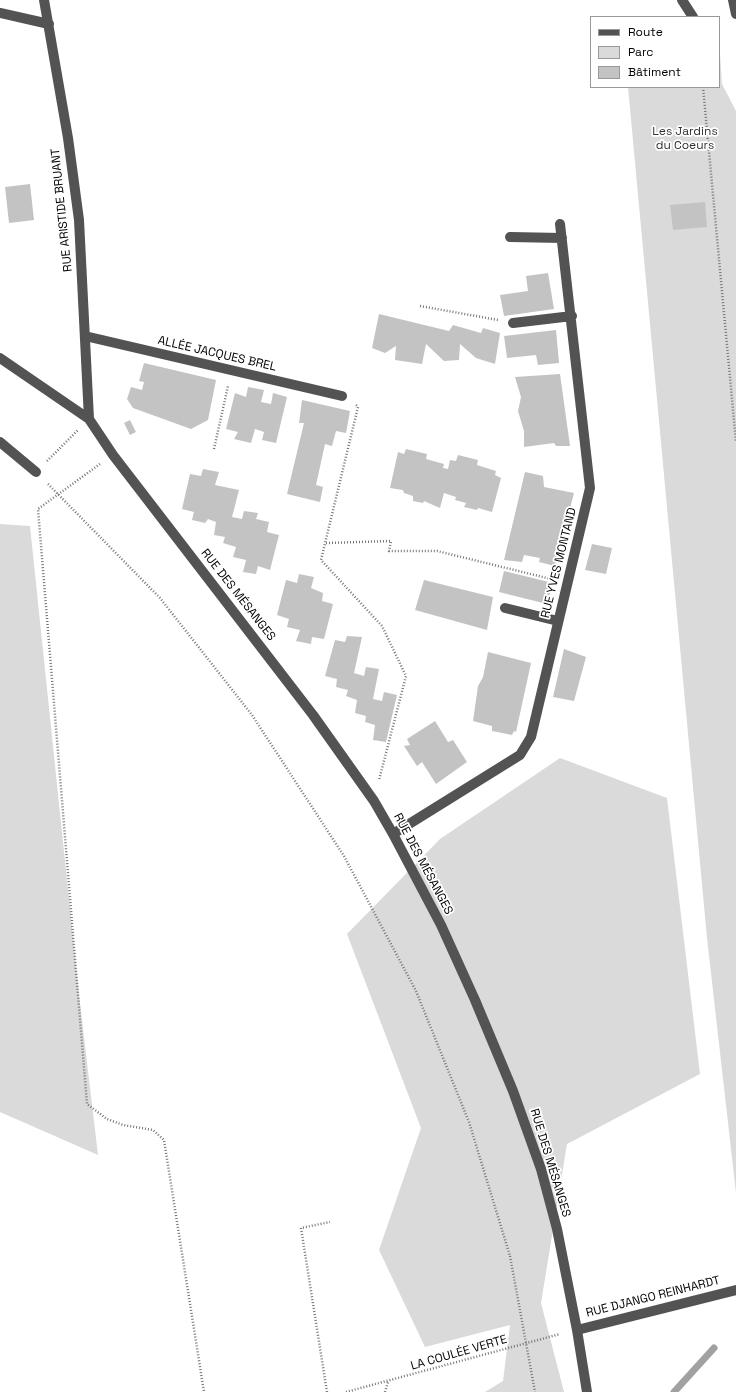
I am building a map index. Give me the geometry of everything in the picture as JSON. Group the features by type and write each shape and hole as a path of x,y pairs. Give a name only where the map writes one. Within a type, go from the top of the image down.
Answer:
{"street":[{"name":"RUE ARISTIDE BRUANT","path":"44,0 68,138 78,220 89,419"},
{"path":"682,0 692,16"},
{"path":"733,0 736,14"},
{"path":"0,13 48,24"},
{"name":"RUE YVES MONTAND","path":"393,834 520,755 531,737 590,488 572,316 560,224"},
{"path":"510,237 562,238"},
{"path":"513,323 572,316"},
{"name":"ALLÉE JACQUES BREL","path":"85,336 342,396"},
{"path":"0,358 89,419"},
{"name":"RUE DES MÉSANGES","path":"89,419 113,455 314,715 374,801 441,925 514,1091 541,1169 557,1228 577,1330 587,1392"},
{"path":"0,442 36,472"},
{"path":"504,608 558,621"},
{"name":"RUE DJANGO REINHARDT","path":"577,1330 736,1290"}],"path":[{"path":"703,88 736,442"},
{"path":"420,306 513,323"},
{"path":"214,449 232,370"},
{"path":"342,396 358,407 321,560 382,626 406,676 374,801"},
{"path":"89,419 36,472 160,598 252,715 344,856 416,991 469,1122 510,1256 535,1392"},
{"path":"113,455 38,510 87,1104 107,1119 123,1125 153,1130 164,1140 204,1392"},
{"path":"326,543 390,541 389,550 437,551 567,583"},
{"path":"327,1392 301,1228 330,1222"},
{"name":"LA COULÉE VERTE","path":"346,1392 388,1382 577,1330"},
{"path":"385,1392 388,1382"}],"green space":[{"name":"Les Jardins du Coeurs","path":"720,53 722,84 736,111 736,1193 707,938 628,88 720,88"},
{"path":"0,524 30,526 79,995 98,1155 0,1112"},
{"path":"560,758 667,798 700,1074 567,1144 541,1303 564,1392 485,1392 503,1381 510,1325 425,1347 379,1250 421,1128 347,934 440,839"}],"building":[{"path":"30,184 34,220 9,223 5,187"},
{"path":"705,202 707,227 673,230 670,205"},
{"path":"548,273 554,309 504,316 500,295 528,291 526,276"},
{"path":"379,314 449,331 453,325 481,333 483,328 500,333 495,364 476,358 460,344 459,360 444,361 426,344 422,364 395,360 396,346 385,353 372,348"},
{"path":"556,330 559,363 538,365 536,355 507,358 504,336"},
{"path":"144,363 216,380 208,420 191,429 133,408 127,399 131,387 142,390 144,382 139,381"},
{"path":"560,374 570,446 556,446 554,443 524,447 524,431 518,411 521,397 515,377"},
{"path":"248,387 264,390 261,402 271,404 273,393 287,397 276,443 262,440 264,432 255,429 251,443 234,439 238,432 226,429 235,393 246,397"},
{"path":"302,400 350,411 346,433 336,431 332,446 325,444 316,485 323,487 320,502 287,494 304,423 299,423"},
{"path":"130,420 136,432 130,435 124,423"},
{"path":"406,449 427,454 426,459 444,464 443,468 448,469 450,460 456,461 458,455 478,460 477,465 496,471 495,475 501,478 492,512 478,508 477,510 464,507 466,503 455,500 456,497 444,493 440,508 424,501 423,503 413,501 413,496 404,493 403,490 390,488 398,452 404,454"},
{"path":"203,469 219,472 215,485 239,490 232,517 242,519 244,511 258,513 256,519 269,522 267,532 279,535 270,570 258,566 256,574 243,572 246,560 233,557 236,547 223,543 225,537 214,535 216,522 208,519 205,523 192,520 194,512 182,509 190,474 201,476"},
{"path":"525,472 543,476 544,487 574,493 555,566 539,562 540,558 524,555 522,562 504,560"},
{"path":"592,544 612,548 606,574 585,570"},
{"path":"504,571 553,583 547,604 499,592"},
{"path":"299,574 314,577 311,588 323,593 322,601 333,604 324,639 312,637 311,644 296,641 300,630 287,627 289,619 277,615 286,580 297,583"},
{"path":"424,580 493,597 487,630 415,610"},
{"path":"347,636 362,637 354,673 364,676 366,667 379,669 373,699 382,701 384,692 397,695 386,742 373,740 375,725 365,722 366,716 355,713 357,700 346,696 348,690 336,687 337,679 325,676 335,640 345,642"},
{"path":"564,649 586,657 574,701 553,697"},
{"path":"488,652 531,663 516,732 514,731 512,735 492,731 492,726 473,721 478,686 483,677"},
{"path":"435,721 448,742 453,740 467,762 436,784 422,762 417,766 404,746 410,745 407,739"}],"waterway":[{"path":"674,1392 714,1348"}]}
